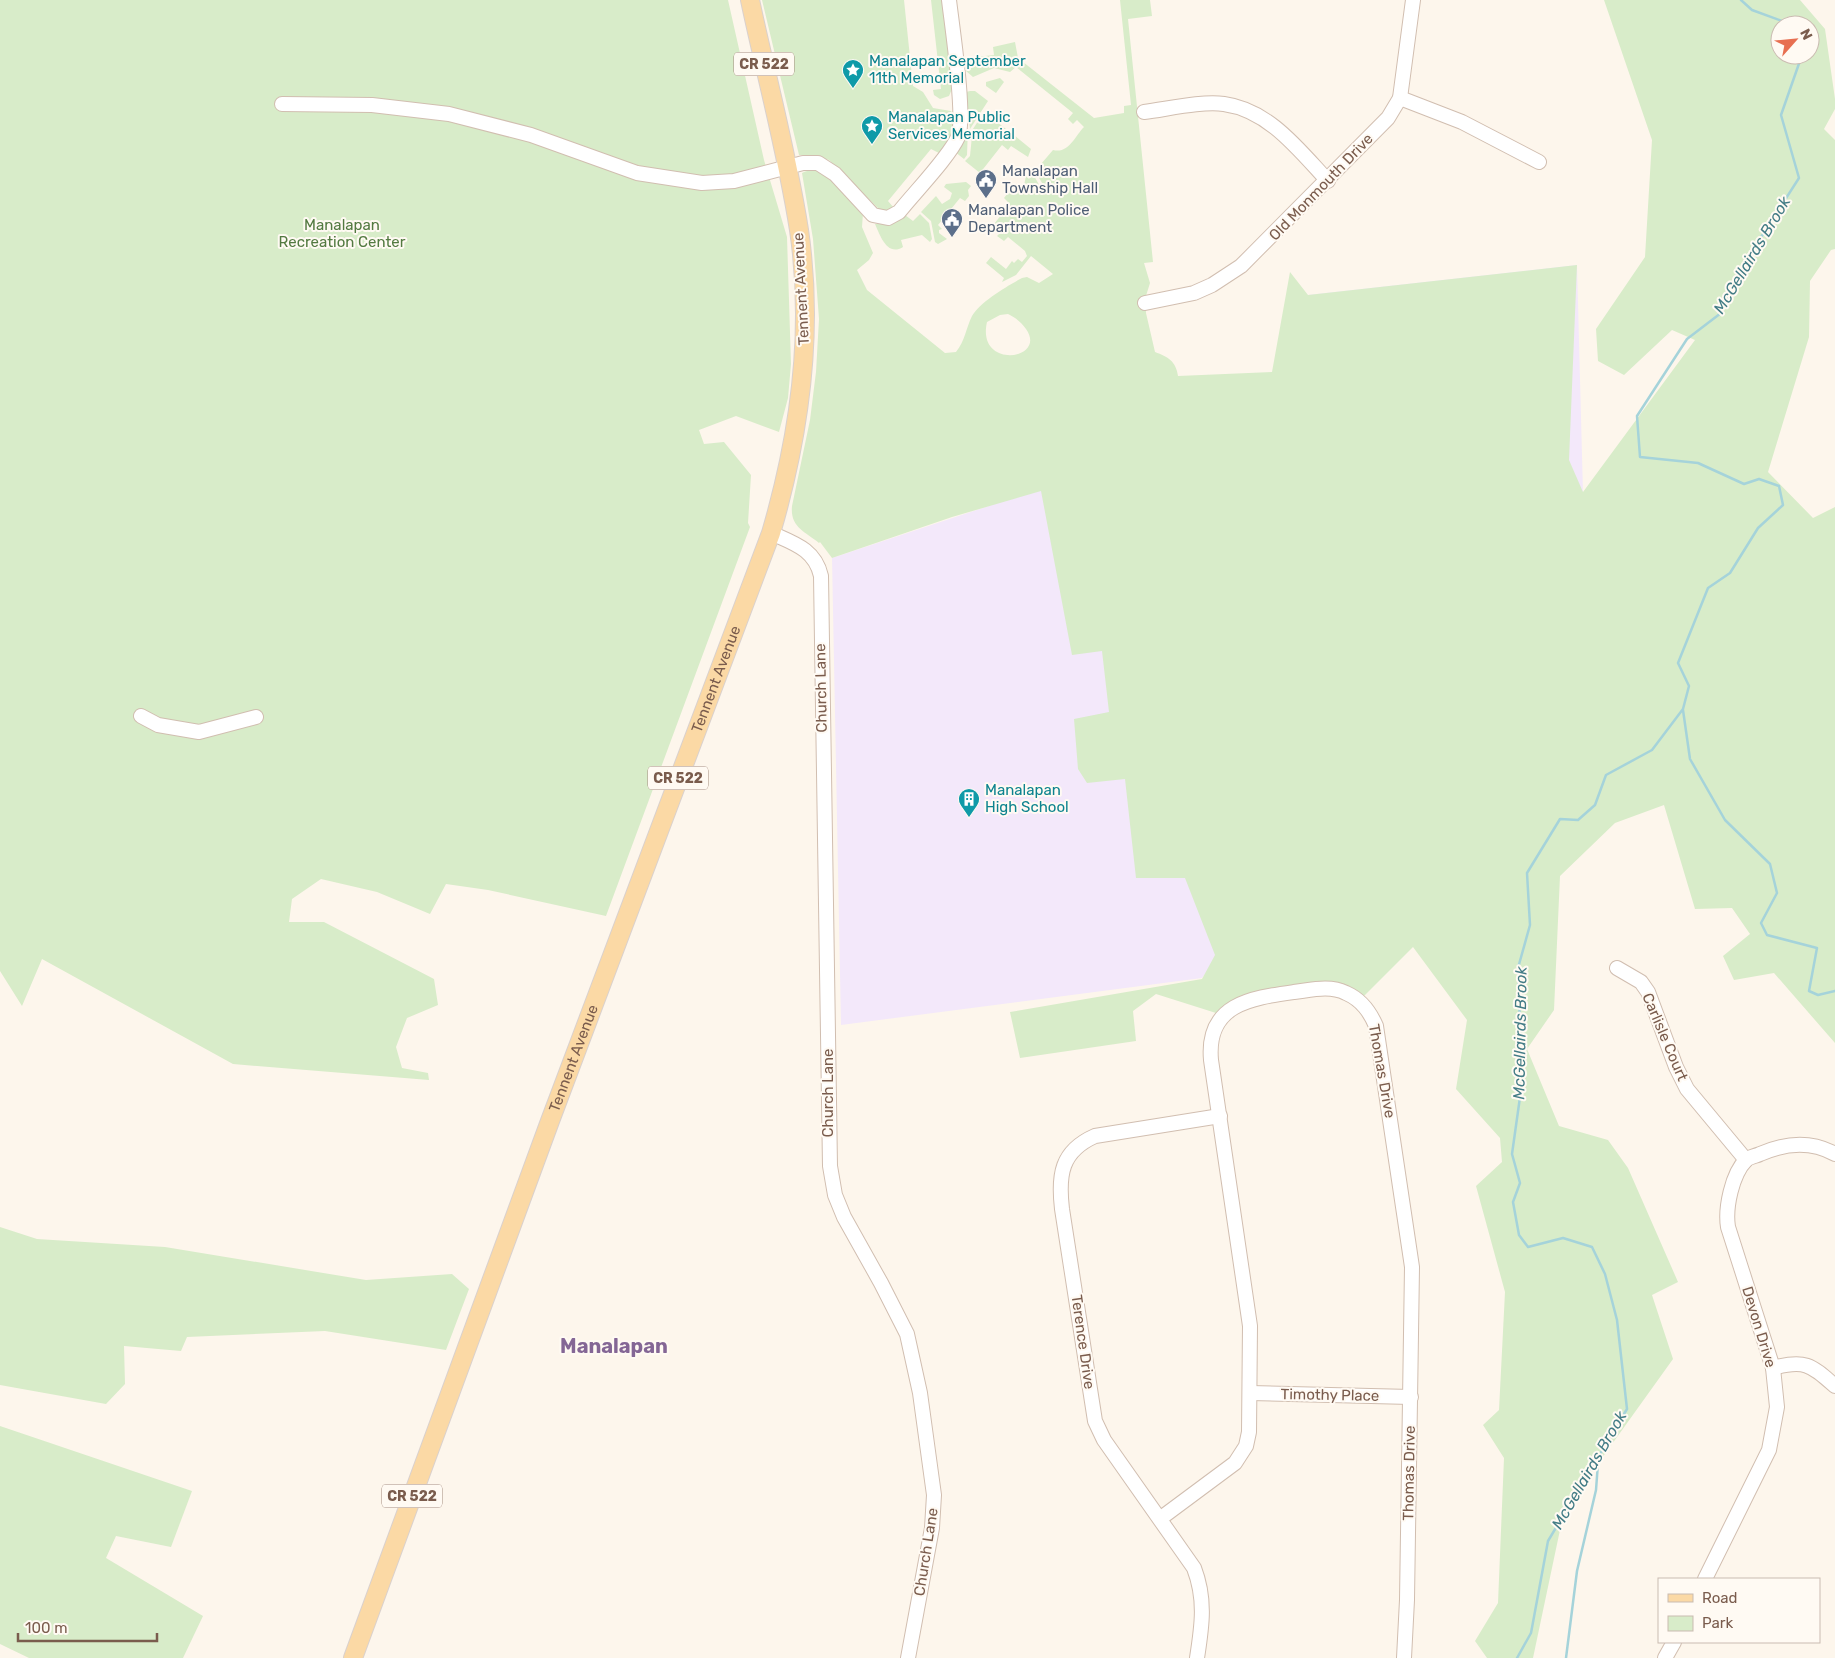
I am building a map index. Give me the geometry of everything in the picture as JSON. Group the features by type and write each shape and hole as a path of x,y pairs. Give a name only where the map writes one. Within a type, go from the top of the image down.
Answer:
{"main road":[{"name":"Tennent Avenue","path":"353,1658 770,532 795,434 804,356 803,267 799,229 750,0"}],"street":[{"path":"282,104 372,105 449,114 531,135 637,173 702,183 734,181 808,162 823,165 835,174 873,215 885,218 897,214 951,147 960,131 960,103 949,0"},
{"name":"Old Monmouth Drive","path":"1145,303 1194,293 1230,275 1252,257 1388,118 1400,98 1413,0"},
{"path":"1400,98 1462,122 1539,162"},
{"path":"1144,112 1223,104 1239,107 1260,116 1274,126 1328,181"},
{"name":"Church Lane","path":"770,532 805,549 817,562 821,576 830,1166 835,1195 844,1217 907,1334 920,1393 933,1478 932,1528 908,1658"},
{"path":"141,716 158,725 199,732 256,717"},
{"name":"Carlisle Court","path":"1617,968 1640,982 1648,992 1676,1067 1687,1089 1746,1160"},
{"name":"Thomas Drive","path":"1161,1518 1230,1467 1242,1453 1249,1432 1250,1326 1211,1060 1212,1038 1219,1021 1235,1006 1254,999 1324,988 1347,993 1367,1009 1377,1033 1412,1267 1411,1397 1404,1658"},
{"name":"Terence Drive","path":"1196,1658 1203,1618 1200,1587 1188,1556 1104,1440 1095,1421 1062,1209 1060,1179 1072,1152 1085,1140 1095,1136 1220,1116"},
{"path":"1746,1160 1775,1147 1798,1144 1820,1147 1835,1154"},
{"name":"Devon Drive","path":"1706,1578 1769,1450 1777,1407 1773,1368 1727,1220 1729,1194 1746,1160"},
{"path":"1773,1368 1789,1363 1808,1364 1835,1386"},
{"name":"Timothy Place","path":"1250,1393 1411,1397"},
{"path":"1666,1658 1674,1643"}],"shaded area":[{"name":"Manalapan High School","path":"1577,265 1583,493 1202,978 841,1025 832,558 1275,411 1308,295"}],"green space":[{"name":"Manalapan Recreation Center","path":"0,0 728,0 764,160 787,237 791,364 788,398 779,432 736,416 699,430 704,444 724,442 751,475 748,523 750,527 606,916 488,890 446,884 430,914 377,892 321,879 292,899 289,922 324,922 434,979 438,1005 407,1018 396,1047 402,1068 428,1073 429,1080 233,1064 42,959 22,1006 0,971"},
{"path":"762,0 904,0 913,86 923,92 933,108 951,111 954,116 954,128 939,153 931,149 888,201 894,208 882,212 829,160 813,155 799,155"},
{"path":"931,0 944,0 952,89 949,96 940,99 934,95 933,90 941,89"},
{"path":"1120,0 1150,0 1152,16 1128,19 1153,262 1144,263 1150,283 1145,299 1146,313 1155,352 1171,360 1178,376 1272,372 1290,272 1308,295 1577,265 1569,460 1583,492 1695,340 1672,330 1624,375 1598,361 1596,329 1645,257 1652,140 1604,0 1800,0 1813,15 1770,15 1770,65 1820,65 1820,23 1825,29 1835,99 1835,109 1824,129 1835,140 1835,249 1831,250 1810,281 1809,337 1768,472 1813,518 1835,507 1835,1043 1774,973 1734,980 1723,956 1750,934 1732,908 1695,909 1664,805 1615,823 1560,876 1554,1010 1527,1049 1559,1126 1608,1140 1628,1168 1678,1282 1652,1295 1673,1359 1564,1511 1533,1658 1487,1658 1475,1641 1498,1603 1504,1458 1483,1425 1499,1410 1505,1292 1476,1186 1502,1162 1500,1138 1456,1089 1467,1020 1413,947 1361,999 1324,988 1216,1013 1156,994 1133,1011 1136,1041 1020,1058 1010,1012 1202,979 1215,955 1185,878 1136,878 1125,779 1087,783 1078,769 1074,719 1109,712 1102,651 1072,655 1041,491 952,517 832,558 820,542 803,532 793,519 792,506 810,420 816,372 819,319 813,239 802,173 811,170 828,176 836,182 863,213 862,227 873,253 869,260 857,270 867,290 945,353 956,352 972,316 987,300 1022,278 1027,277 1039,283 1053,274 1031,256 1016,275 1002,282 1004,278 986,263 991,257 1006,269 1012,261 1014,263 1018,259 1022,262 1027,256 1025,251 1008,237 1004,241 997,236 1002,231 994,224 1010,204 1004,198 1011,189 1016,192 1023,190 1026,176 1029,179 1033,174 1042,190 1045,188 1035,171 1053,150 1059,151 1067,147 1084,127 1077,120 1073,124 1068,119 1073,113 1016,67 1010,72 994,68 973,77 966,71 966,58 994,55 993,47 1015,42 1018,58 1094,118 1124,113 1124,106 1131,105","holes":["1008,314 1026,329 1030,340 1028,348 1020,353 1011,355 1000,353 992,348 986,337 987,322 1000,315"]},
{"path":"1000,78 1004,82 996,93 986,86 986,82"},
{"path":"975,91 988,101 970,129 966,92"},
{"path":"984,112 1006,129 971,132"},
{"path":"968,128 967,155 964,159 955,152"},
{"path":"1009,131 1031,149 1028,157 1011,146 1008,150 1002,145 980,173 965,161 970,156 972,136"},
{"path":"966,182 971,186 968,190 969,196 965,201 960,198 938,225 942,229 939,230 939,233 947,239 938,244 935,242 931,221 921,212 936,196 942,204 950,199 952,193 944,187 946,184"},
{"path":"920,214 929,223 932,239 930,242 922,235 901,240 903,247 893,249 885,243 875,224 893,224 905,215 913,221"},
{"path":"0,1227 37,1239 165,1247 366,1280 452,1274 469,1289 446,1350 325,1331 187,1337 181,1351 124,1346 125,1384 106,1404 0,1385"},
{"path":"0,1426 192,1491 171,1547 116,1536 106,1558 203,1616 183,1658 29,1658 0,1644"}],"waterway":[{"name":"McGellairds Brook","path":"1741,0 1752,10 1770,17"},
{"name":"McGellairds Brook","path":"1517,1658 1531,1633 1548,1541 1627,1409 1617,1320 1605,1274 1592,1247 1563,1238 1528,1247 1519,1235 1513,1202 1520,1183 1512,1154 1522,1083 1518,968 1530,925 1527,873 1560,819 1578,820 1595,805 1606,775 1652,750 1683,709 1689,686 1678,663 1708,588 1730,573 1758,528 1783,505 1779,486 1759,479 1744,484 1698,463 1640,457 1637,416 1687,339 1721,313 1756,245 1799,178 1781,115 1798,65"},
{"path":"1683,710 1690,759 1725,820 1770,864 1777,893 1761,923 1767,935 1817,948 1809,991 1818,995 1835,991"},
{"path":"1566,1658 1577,1571 1596,1490 1598,1463"}],"place":[{"name":"Manalapan September 11th Memorial","path":"853,89"},
{"name":"Manalapan Public Services Memorial","path":"872,145"},
{"name":"Manalapan Township Hall","path":"986,199"},
{"name":"Manalapan Police Department","path":"952,238"},
{"name":"Manalapan High School","path":"969,818"}],"district":[{"name":"Manalapan","path":"614,1346"}]}
